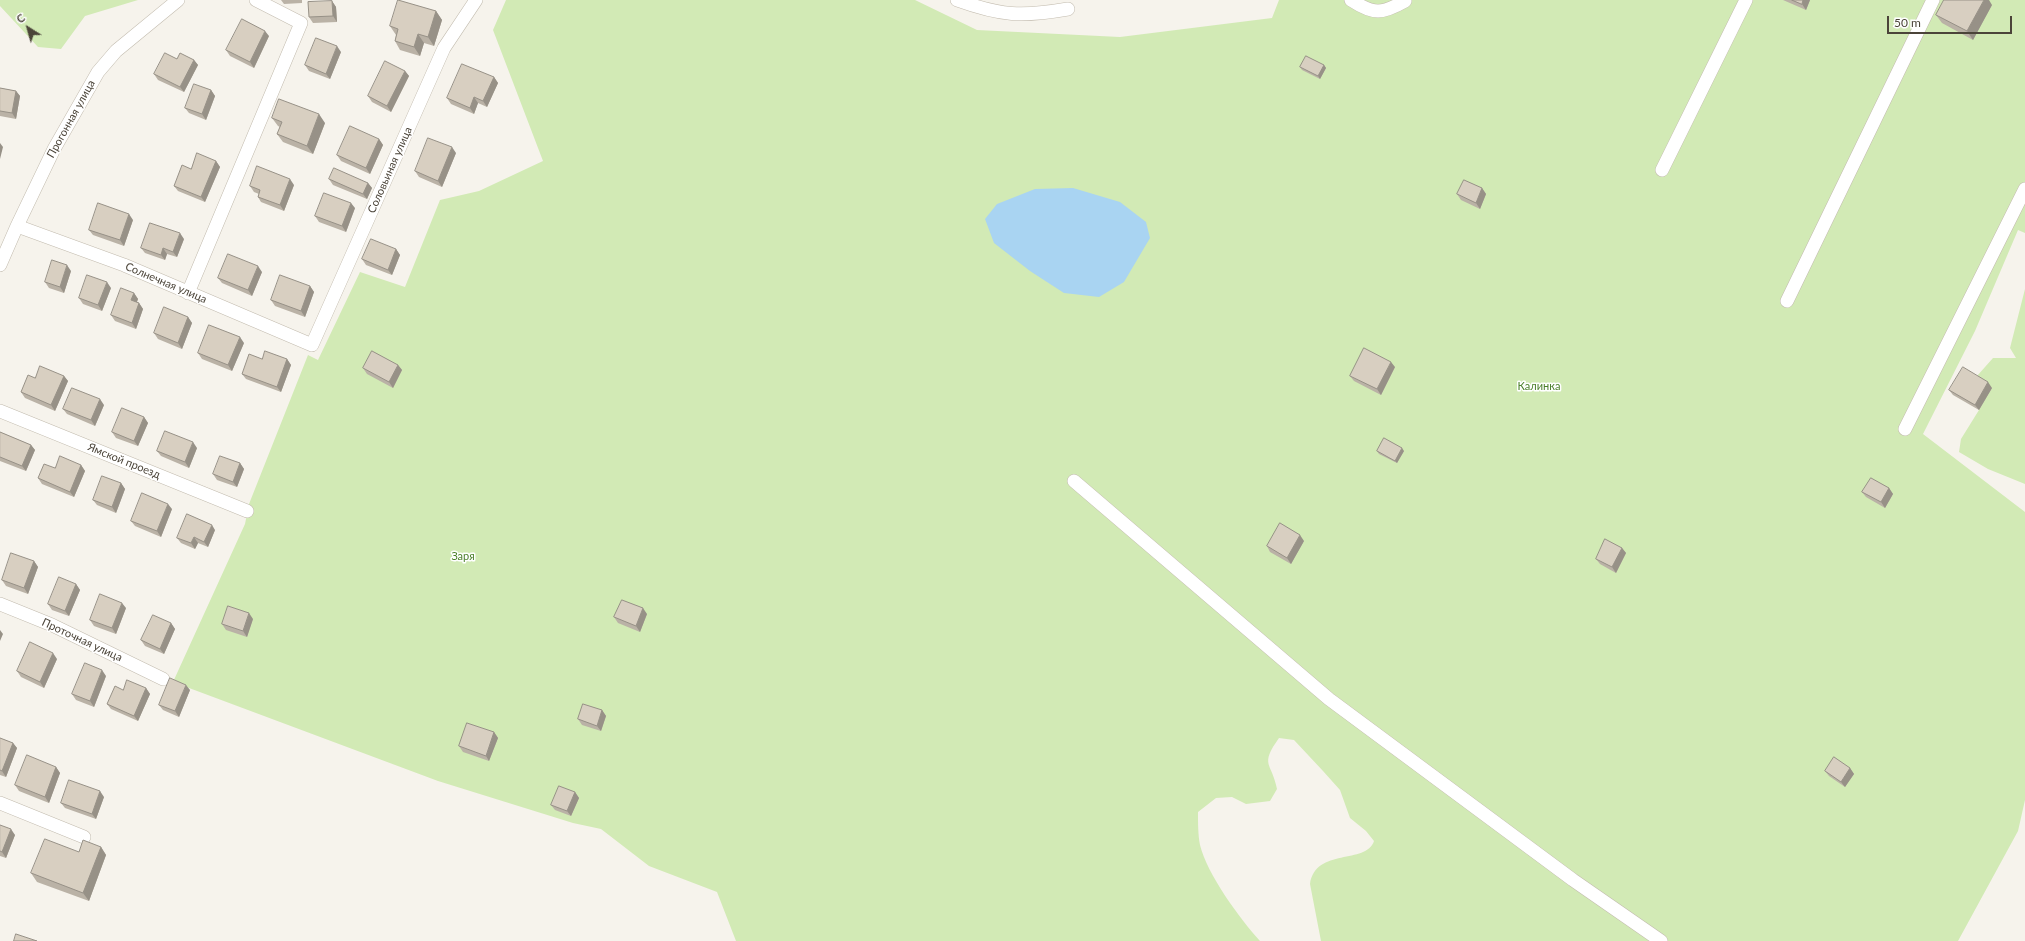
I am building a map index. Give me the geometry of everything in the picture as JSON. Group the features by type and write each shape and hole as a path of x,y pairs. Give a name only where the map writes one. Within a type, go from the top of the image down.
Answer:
{"street":[{"name":"Прогонная улица","path":"0,265 16,226 54,149 98,72 116,51 178,0"},
{"path":"188,293 301,23 256,0"},
{"name":"Соловьиная улица","path":"312,345 444,48 476,0"},
{"path":"957,0 988,11 1021,15 1068,9"},
{"path":"1351,0 1366,10 1378,12 1390,10 1405,1"},
{"path":"1662,170 1746,0"},
{"path":"1788,301 1933,0"},
{"path":"1905,429 2025,189"},
{"name":"Солнечная улица","path":"16,226 124,265 312,345"},
{"name":"Ямской проезд","path":"0,411 247,511"},
{"path":"1074,481 1329,699 1573,880 1661,941"},
{"name":"Проточная улица","path":"0,604 52,625 163,679"},
{"path":"0,803 84,837"}],"green space":[{"path":"0,0 138,0 85,16 61,49 38,47 0,6"},
{"path":"506,0 915,0 977,30 1120,37 1272,18 1279,0 2025,0 2025,233 2018,230 1975,331 1923,434 2025,512 2025,800 2018,831 1958,941 1321,941 1310,884 1314,873 1321,865 1331,860 1361,853 1369,848 1374,841 1366,831 1350,818 1340,790 1323,771 1294,740 1279,738 1268,759 1277,789 1270,801 1246,804 1232,797 1216,798 1198,812 1198,833 1204,857 1225,896 1260,941 736,941 717,892 649,866 601,829 573,823 438,781 173,682 245,524 249,504 308,355 318,360 360,272 405,287 440,200 479,191 543,161 493,30"},
{"path":"2025,289 2025,484 1988,469 1959,452 1961,439 1979,410 1977,376 1993,358 2016,358 2010,348"}],"water":[{"path":"1073,188 1120,202 1146,222 1150,238 1124,282 1099,297 1064,293 1030,271 994,243 985,219 997,204 1035,189"}],"building":[{"path":"398,0 436,11 428,37 418,34 414,47 395,41 398,29 390,26"},
{"path":"1792,0 1803,0 1802,4"},
{"path":"1944,0 1984,0 1967,31 1936,15"},
{"path":"332,1 333,16 309,17 308,2"},
{"path":"242,19 265,31 250,62 226,50"},
{"path":"316,38 337,46 326,74 305,65"},
{"path":"165,53 177,59 180,53 194,60 180,87 154,74"},
{"path":"1306,56 1324,65 1318,76 1300,67"},
{"path":"385,61 405,71 387,106 368,96"},
{"path":"462,64 494,77 483,101 474,97 470,108 447,98"},
{"path":"194,84 211,90 202,114 185,108"},
{"path":"0,88 16,91 12,113 0,111"},
{"path":"279,99 319,114 307,146 277,134 282,122 272,118"},
{"path":"350,126 379,139 366,168 337,155"},
{"path":"428,138 452,147 438,181 415,171"},
{"path":"197,153 216,161 201,197 174,186 182,165 191,169"},
{"path":"257,166 290,179 280,205 258,197 260,190 250,186"},
{"path":"334,168 368,183 363,194 329,179"},
{"path":"1464,180 1482,188 1476,203 1457,194"},
{"path":"324,193 351,203 342,226 315,216"},
{"path":"98,203 129,214 120,240 89,230"},
{"path":"150,223 180,233 173,252 163,248 161,255 141,248"},
{"path":"371,239 396,249 388,270 362,259"},
{"path":"228,254 258,266 248,290 218,278"},
{"path":"52,260 67,265 60,287 45,282"},
{"path":"87,275 107,282 98,305 79,298"},
{"path":"280,275 310,286 301,311 271,300"},
{"path":"121,288 134,293 131,300 139,303 132,323 111,315"},
{"path":"164,307 188,317 178,343 154,333"},
{"path":"209,325 240,337 228,365 198,353"},
{"path":"1364,348 1391,362 1377,389 1350,376"},
{"path":"265,351 287,359 277,387 242,374 249,354 262,359"},
{"path":"372,351 398,365 389,382 363,368"},
{"path":"40,366 64,376 51,405 21,392 28,375 35,378"},
{"path":"1963,367 1988,382 1975,405 1949,390"},
{"path":"72,388 100,399 91,420 63,409"},
{"path":"122,408 144,417 134,441 112,432"},
{"path":"165,431 193,442 185,462 157,451"},
{"path":"0,432 31,445 22,466 0,457"},
{"path":"1384,438 1402,448 1395,461 1377,451"},
{"path":"60,456 81,465 70,492 38,478 44,464 55,468"},
{"path":"220,456 240,463 233,482 213,474"},
{"path":"102,476 121,483 112,507 93,500"},
{"path":"1871,478 1889,488 1881,502 1862,492"},
{"path":"142,493 168,504 157,531 131,521"},
{"path":"187,514 212,525 204,542 194,537 191,543 177,538"},
{"path":"1280,523 1300,535 1287,558 1267,546"},
{"path":"1605,539 1622,548 1612,567 1596,559"},
{"path":"11,553 34,561 24,588 2,580"},
{"path":"59,577 76,584 65,611 48,604"},
{"path":"100,594 122,603 112,628 90,620"},
{"path":"622,600 643,608 636,626 614,617"},
{"path":"228,606 249,613 243,631 222,624"},
{"path":"153,615 171,623 160,649 141,640"},
{"path":"30,642 53,653 40,682 17,671"},
{"path":"85,663 102,670 90,701 72,694"},
{"path":"170,678 186,685 175,711 159,705"},
{"path":"127,680 146,688 134,716 107,704 115,686 123,690"},
{"path":"583,704 602,710 597,726 578,719"},
{"path":"467,723 494,732 486,756 459,746"},
{"path":"0,738 13,743 2,771 0,770"},
{"path":"27,755 56,767 45,797 15,785"},
{"path":"1834,757 1850,768 1841,782 1825,771"},
{"path":"69,780 100,791 92,814 61,803"},
{"path":"559,786 575,792 567,811 551,805"},
{"path":"0,825 11,829 2,852 0,851"},
{"path":"45,839 79,852 83,840 101,847 83,893 31,873"},
{"path":"16,934 37,941 14,941"}],"park label":[{"name":"Калинка","path":"1539,386"},
{"name":"Заря","path":"463,556"}]}
